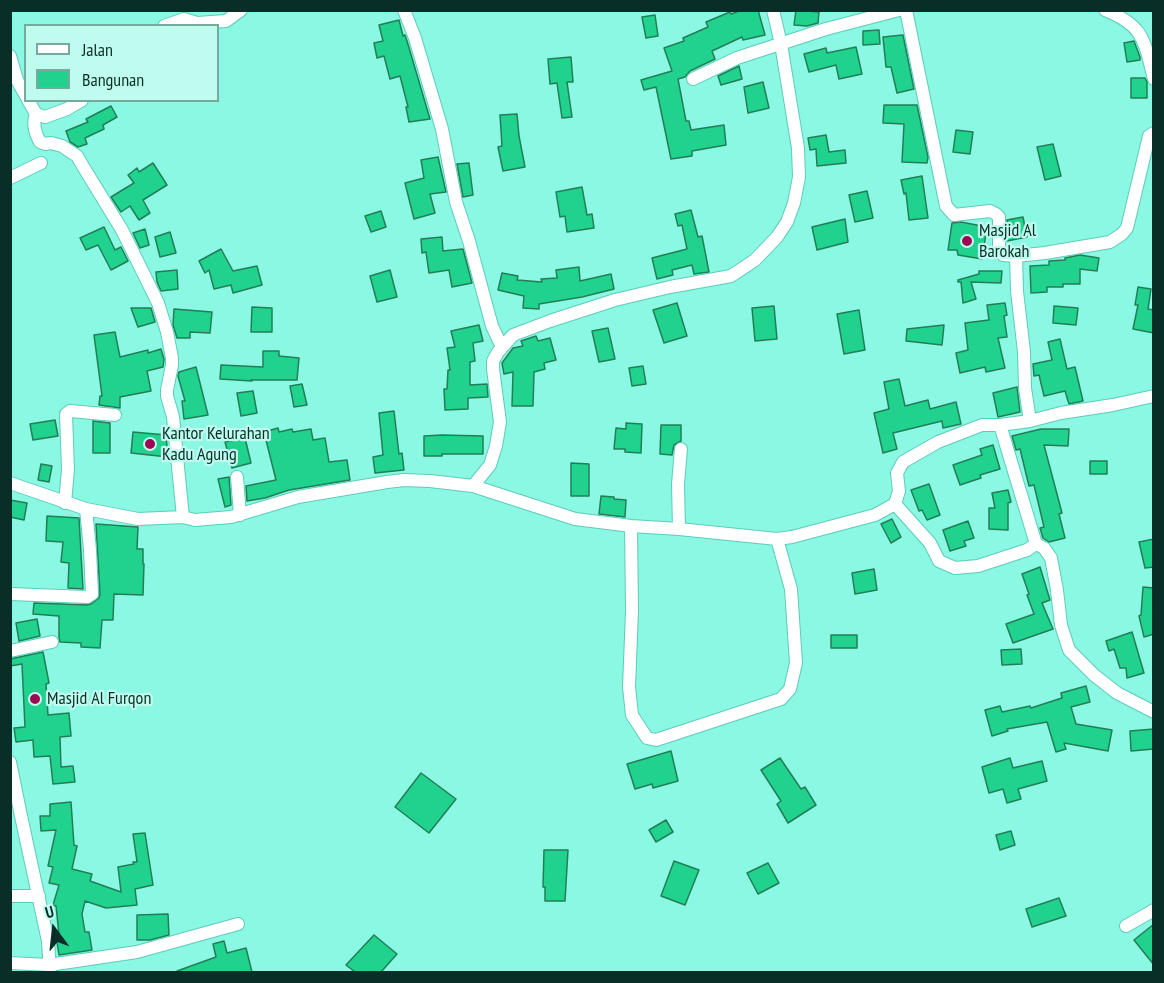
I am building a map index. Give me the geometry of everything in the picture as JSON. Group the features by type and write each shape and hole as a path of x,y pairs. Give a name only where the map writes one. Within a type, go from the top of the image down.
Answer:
{"street":[{"path":"170,24 184,19 197,23 226,21 241,10"},
{"path":"404,10 415,38 442,129 456,202 492,326 502,347"},
{"path":"473,486 490,465 500,422 493,361 513,335 615,300 730,276 754,261 787,222 794,203 799,177 798,148 781,44 773,10"},
{"path":"693,79 737,58 826,29 899,10"},
{"path":"906,10 946,206 954,214 990,211 996,214 999,217 999,252 1003,255 1016,256 1093,246 1110,242 1122,234 1127,228 1149,136 1154,133"},
{"path":"1105,10 1132,24 1143,39 1154,79"},
{"path":"10,56 17,80 24,92"},
{"path":"29,102 36,114 45,117 68,109 78,102"},
{"path":"36,114 33,120 40,142 62,146 77,156 122,230 158,303 172,358 167,396 173,417 183,517"},
{"path":"10,178 41,163"},
{"path":"1016,256 1025,388 1030,420"},
{"path":"10,483 86,509 138,519 183,517 195,520 231,517 298,497 404,480 473,486 575,519 777,539 875,515 896,504 899,491 897,473 903,462 938,442 982,425 1030,420 1154,396"},
{"path":"65,502 68,470 66,414 70,411 115,415"},
{"path":"999,425 1036,544 1044,548 1051,558 1061,625 1069,650 1094,675 1117,693 1154,712"},
{"path":"679,529 678,484 681,449"},
{"path":"237,477 240,514"},
{"path":"896,504 930,543 939,561 955,568 978,566 1027,550 1036,544"},
{"path":"10,594 90,596 92,594 86,509"},
{"path":"632,526 629,687 632,715 647,738 656,740 781,699 790,689 796,663 792,600 777,539"},
{"path":"10,651 52,642"},
{"path":"10,762 15,813 39,896 48,941 49,969"},
{"path":"10,896 39,896"},
{"path":"1126,926 1154,910"},
{"path":"10,963 49,969 137,952 238,924"}],"building":[{"path":"742,10 758,10 765,35 743,40 742,37 712,51 715,59 678,79 686,121 689,121 691,130 724,125 726,145 692,151 692,156 671,159 656,87 644,90 641,80 672,71 664,48 684,41 683,38 708,27 706,22 730,12 731,14"},
{"path":"796,10 819,12 818,23 807,26 794,25"},
{"path":"655,15 658,36 646,38 642,17"},
{"path":"399,20 430,119 409,122 406,107 408,107 400,76 390,79 384,56 377,58 374,43 383,41 379,25"},
{"path":"879,30 880,44 863,45 863,31"},
{"path":"903,35 914,89 897,93 891,67 886,67 883,37"},
{"path":"1134,41 1140,60 1127,62 1124,43"},
{"path":"856,47 862,74 839,79 836,65 809,72 804,54 826,48 827,53"},
{"path":"571,57 573,82 567,82 572,117 562,118 557,83 550,84 548,59"},
{"path":"739,66 742,79 721,85 718,76"},
{"path":"1131,78 1145,78 1147,98 1131,98"},
{"path":"763,82 769,108 748,113 744,87"},
{"path":"884,105 917,105 928,157 927,163 902,162 904,124 883,123"},
{"path":"111,106 117,117 103,125 104,129 85,138 87,144 78,147 70,142 66,131 88,122 86,119"},
{"path":"517,114 525,167 503,171 498,147 502,146 500,115"},
{"path":"956,130 973,132 970,154 953,152"},
{"path":"826,135 829,152 845,150 846,163 817,166 816,149 810,150 808,138"},
{"path":"1053,144 1061,176 1045,180 1037,147"},
{"path":"438,157 446,192 430,194 435,213 414,219 405,183 424,178 421,160"},
{"path":"153,163 167,185 143,200 150,213 139,220 130,206 121,212 111,197 134,183 128,175 137,168 139,172"},
{"path":"469,163 473,195 463,197 457,164"},
{"path":"922,176 928,218 909,220 906,193 904,194 901,180"},
{"path":"582,187 587,215 592,214 594,228 567,232 565,216 560,217 556,192"},
{"path":"867,191 873,218 855,222 849,195"},
{"path":"691,210 698,237 702,236 709,272 694,274 692,265 672,270 673,275 657,279 652,258 687,249 682,225 678,226 675,214"},
{"path":"381,211 386,227 371,232 365,216"},
{"path":"1023,217 1027,237 1007,241 1007,220"},
{"path":"845,219 848,242 817,250 812,227"},
{"name":"Masjid Al Barokah","path":"961,222 987,227 982,259 958,255 957,250 948,250 952,223"},
{"path":"104,227 115,250 121,247 128,261 111,270 98,245 86,250 80,238"},
{"path":"145,229 149,245 140,248 133,233"},
{"path":"170,232 176,253 160,257 155,237"},
{"path":"442,237 443,251 463,249 472,283 452,287 449,270 429,273 426,252 422,253 421,239"},
{"path":"221,249 233,271 257,266 262,285 233,293 231,285 214,289 209,270 205,273 199,261"},
{"path":"1080,255 1099,258 1097,271 1080,269 1080,284 1063,284 1063,287 1047,287 1047,292 1031,293 1030,266 1049,265 1049,261 1065,260 1065,258"},
{"path":"579,267 580,281 611,274 614,289 539,304 539,309 523,308 524,296 498,290 502,273 518,276 517,280 542,282 541,279 557,278 556,270"},
{"path":"177,270 178,289 161,291 156,272"},
{"path":"390,270 397,297 377,302 370,276"},
{"path":"979,271 1002,271 1001,283 971,282 976,299 963,303 961,282 958,280 979,274"},
{"path":"1138,287 1151,289 1148,309 1154,310 1154,333 1133,329 1138,305 1135,305"},
{"path":"677,303 687,336 664,343 653,310"},
{"path":"1005,303 1007,337 998,338 1005,368 986,372 985,367 960,373 956,353 968,350 965,323 989,320 987,305"},
{"path":"774,306 777,339 755,341 752,308"},
{"path":"1054,306 1078,308 1076,325 1053,323"},
{"path":"252,307 272,308 272,332 251,332"},
{"path":"131,308 151,308 155,322 138,327"},
{"path":"174,309 212,312 210,333 190,332 190,338 177,338 173,325"},
{"path":"859,310 865,350 844,354 837,314"},
{"path":"479,325 483,341 473,343 475,361 470,362 470,385 487,384 488,397 468,398 468,409 445,410 444,389 447,389 448,370 450,370 447,348 455,347 451,331"},
{"path":"944,325 942,345 906,341 907,329"},
{"path":"608,328 615,359 599,362 592,331"},
{"path":"115,332 120,357 161,349 164,359 163,367 147,371 151,391 120,397 120,408 99,405 100,396 102,396 94,335"},
{"path":"536,336 538,341 550,338 556,360 544,363 545,369 534,372 533,406 512,406 513,372 504,374 502,363 513,348 523,346 521,341"},
{"path":"1060,339 1067,369 1075,367 1083,401 1069,404 1065,391 1044,396 1039,375 1034,376 1033,364 1052,360 1048,342"},
{"path":"263,351 279,351 279,356 299,358 297,380 220,379 221,365 263,367"},
{"path":"643,366 646,384 632,386 629,368"},
{"path":"196,367 208,415 184,419 182,401 185,401 178,376 179,372"},
{"path":"899,379 905,406 928,400 930,409 956,402 961,424 943,428 942,421 893,433 897,449 883,453 874,413 889,409 884,382"},
{"path":"302,384 307,405 294,407 290,386"},
{"path":"1017,387 1020,412 998,417 993,393"},
{"path":"253,391 257,413 241,416 237,393"},
{"path":"394,411 399,454 402,453 404,470 375,473 373,457 383,455 379,413"},
{"path":"55,420 58,436 33,440 30,424"},
{"path":"93,421 110,423 110,453 93,453"},
{"path":"626,423 642,424 641,453 614,449 616,428 626,429"},
{"path":"661,425 681,425 681,441 674,445 672,455 660,454"},
{"path":"278,428 279,432 311,429 313,440 325,438 329,462 347,460 350,480 289,490 247,501 246,486 276,480 264,432"},
{"path":"1041,429 1069,429 1068,446 1044,445 1062,513 1059,514 1065,538 1049,542 1043,538 1040,528 1044,527 1034,485 1029,486 1020,449 1016,450 1012,436"},
{"name":"Kantor Kelurahan Kadu Agung","path":"133,432 166,435 168,457 131,453"},
{"path":"424,436 483,436 483,454 424,456"},
{"path":"245,438 251,463 232,468 225,442"},
{"path":"993,445 1000,469 980,475 981,478 960,485 953,465 982,455 980,449"},
{"path":"1090,461 1107,461 1107,474 1090,474"},
{"path":"571,463 589,464 589,496 571,496"},
{"path":"41,464 52,466 49,482 38,480"},
{"path":"229,477 231,505 225,507 218,479"},
{"path":"929,484 940,515 927,520 922,510 919,511 911,490"},
{"path":"1008,490 1011,502 1008,503 1008,530 989,529 989,508 995,508 992,493"},
{"path":"601,496 626,500 625,517 599,514"},
{"path":"10,500 27,503 24,520 10,517"},
{"path":"47,516 79,518 83,589 68,588 69,563 61,562 63,542 46,541"},
{"path":"892,519 901,537 891,543 881,524"},
{"path":"968,521 974,538 964,541 966,546 950,551 943,530"},
{"path":"96,524 138,527 137,549 143,549 144,564 143,595 114,594 113,620 102,620 100,648 81,647 81,643 60,642 59,616 33,614 34,603 87,605 99,598"},
{"path":"1154,539 1154,567 1145,568 1139,542"},
{"path":"1040,567 1050,600 1042,603 1053,629 1013,643 1006,624 1034,614 1022,574"},
{"path":"874,569 877,590 855,594 852,573"},
{"path":"1143,587 1154,588 1154,634 1144,637 1139,616 1141,615"},
{"path":"37,619 40,636 19,641 16,623"},
{"path":"1132,632 1144,673 1127,678 1126,668 1120,668 1114,649 1109,651 1106,641"},
{"path":"831,635 857,635 857,648 831,648"},
{"path":"1021,649 1022,664 1002,665 1001,650"},
{"path":"43,652 49,683 46,684 48,715 69,713 71,736 60,737 61,767 73,766 75,782 53,784 50,756 34,757 33,740 16,742 14,728 25,727 22,664 10,666 10,659"},
{"path":"1086,686 1090,702 1071,707 1076,724 1112,730 1108,751 1064,743 1066,749 1056,752 1047,722 1007,729 1008,731 992,736 985,710 1000,706 1002,712 1030,706 1031,708 1062,698 1061,693"},
{"path":"1154,729 1154,749 1131,751 1130,731"},
{"path":"671,751 678,781 653,788 652,784 635,789 627,764"},
{"path":"780,758 801,789 805,787 816,805 788,823 777,804 781,801 761,770"},
{"path":"1010,758 1013,768 1042,761 1047,781 1018,789 1021,799 1007,803 1003,789 989,793 982,767"},
{"path":"421,773 456,799 429,833 395,807"},
{"path":"71,802 74,845 77,846 72,869 92,874 90,881 121,892 118,867 137,862 133,834 145,833 153,885 135,889 137,905 106,908 85,901 82,914 85,932 89,932 92,950 59,955 56,936 59,935 56,906 53,905 59,885 49,883 53,867 48,866 56,830 41,831 40,816 50,816 50,804"},
{"path":"666,820 673,832 656,842 649,830"},
{"path":"1011,831 1015,845 1000,850 996,835"},
{"path":"544,850 568,850 565,901 545,901"},
{"path":"674,861 699,870 685,905 661,896"},
{"path":"768,863 779,883 758,894 747,873"},
{"path":"1059,898 1066,916 1032,927 1026,909"},
{"path":"168,914 169,935 150,940 137,940 137,915"},
{"path":"1154,924 1154,965 1134,940"},
{"path":"374,935 397,954 381,972 355,972 346,965"},
{"path":"224,941 227,953 246,948 252,972 177,972 216,957 213,944"}],"place":[{"name":"Masjid Al Barokah","path":"967,241"},
{"name":"Kantor Kelurahan Kadu Agung","path":"150,444"},
{"name":"Masjid Al Furqon","path":"35,699"}]}
